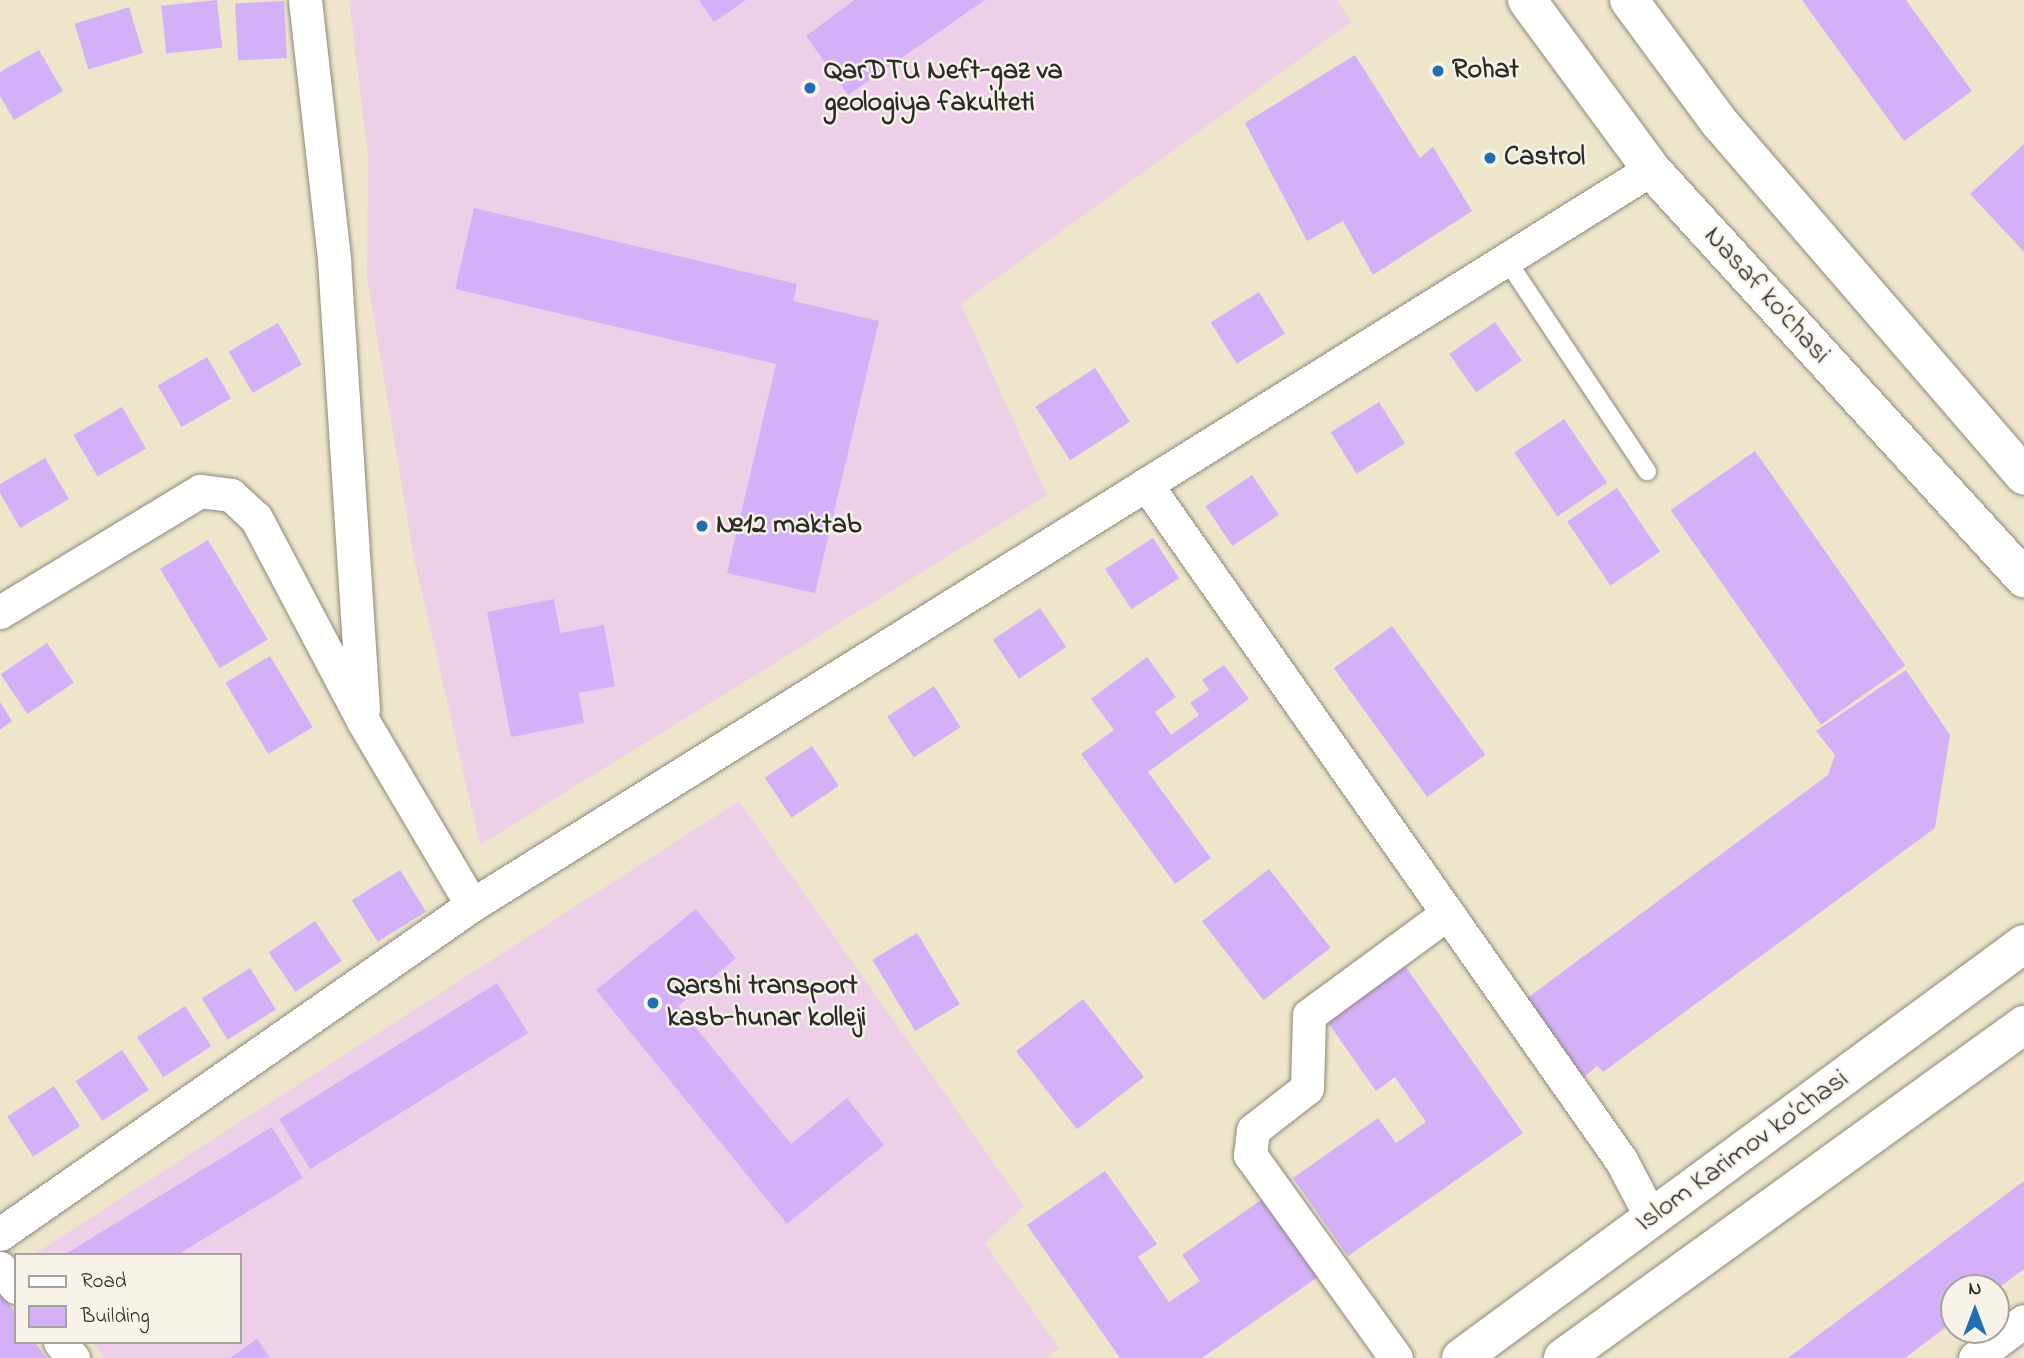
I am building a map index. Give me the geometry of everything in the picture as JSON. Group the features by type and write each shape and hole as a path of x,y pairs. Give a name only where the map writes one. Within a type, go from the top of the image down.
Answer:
{"main road":[{"name":"Nasaf ko‘chasi","path":"1527,0 1651,169 2024,578"},
{"path":"1629,0 1719,122 2024,475"},
{"name":"Islom Karimov ko‘chasi","path":"1461,1358 2021,941"},
{"path":"1563,1358 2024,1025"}],"street":[{"path":"305,0 334,260 363,721"},
{"path":"0,1234 472,905 1651,169"},
{"path":"1146,484 1621,1160 1651,1219"},
{"path":"0,612 200,491 231,495 256,518 363,721 472,905"},
{"path":"1396,1358 1250,1156 1253,1130 1307,1088 1309,1014 1448,913"},
{"path":"0,1268 14,1285"},
{"path":"1975,1358 2024,1321"}],"lane":[{"path":"1506,259 1647,471"}],"shaded area":[{"name":"№12 maktab","path":"349,0 1337,0 1351,22 961,304 1047,495 480,845 414,558 367,277 368,155"},
{"name":"Qarshi transport kasb-hunar kolleji","path":"739,801 1024,1206 985,1244 1059,1348 1047,1358 104,1358 94,1344 242,1344 242,1253 36,1253"}],"building":[{"path":"217,0 222,48 166,54 161,6"},
{"path":"699,0 746,0 714,22"},
{"path":"854,0 985,0 848,95 806,36"},
{"path":"1802,0 1906,0 1972,91 1904,141"},
{"path":"284,1 287,58 238,60 235,4"},
{"path":"129,7 143,53 89,70 74,24"},
{"path":"39,50 63,91 14,120 0,96 0,72"},
{"path":"1355,55 1420,158 1433,147 1472,211 1373,275 1343,221 1307,241 1245,123"},
{"path":"2024,144 2024,252 1970,194"},
{"path":"474,208 797,284 793,301 879,321 815,593 727,573 776,364 455,289"},
{"path":"1259,292 1285,334 1237,364 1211,322"},
{"path":"1495,322 1522,361 1476,393 1449,354"},
{"path":"278,323 302,365 253,393 229,352"},
{"path":"207,357 231,399 182,427 158,386"},
{"path":"1095,368 1130,422 1070,460 1035,407"},
{"path":"1379,402 1405,444 1357,474 1331,432"},
{"path":"122,407 146,449 98,477 74,435"},
{"path":"1564,419 1607,483 1557,516 1514,453"},
{"path":"1755,451 1905,666 1821,725 1671,510"},
{"path":"45,458 69,499 20,528 0,493 0,484"},
{"path":"1252,475 1279,515 1232,546 1206,506"},
{"path":"1617,488 1660,552 1610,585 1567,522"},
{"path":"1153,538 1179,578 1131,609 1105,569"},
{"path":"208,540 268,639 220,668 160,569"},
{"path":"554,599 560,633 604,625 615,686 579,693 584,723 511,737 487,612"},
{"path":"1040,608 1066,647 1019,679 993,640"},
{"path":"1392,626 1485,755 1427,797 1334,668"},
{"path":"47,643 74,683 27,714 1,674"},
{"path":"270,656 313,727 268,754 225,683"},
{"path":"1147,657 1176,697 1155,712 1171,735 1199,715 1190,703 1209,690 1202,680 1224,665 1249,699 1148,772 1211,858 1175,884 1081,754 1114,730 1091,699"},
{"path":"1906,670 1950,735 1935,828 1603,1072 1597,1066 1578,1082 1522,1002 1828,775 1835,755 1816,731"},
{"path":"934,686 961,727 914,758 887,716"},
{"path":"0,702 12,721 0,730"},
{"path":"812,746 839,786 792,818 765,778"},
{"path":"1269,869 1331,948 1264,1000 1202,921"},
{"path":"400,870 426,912 378,942 352,900"},
{"path":"696,909 736,958 678,1006 791,1144 847,1098 884,1145 787,1224 596,990"},
{"path":"315,921 342,961 295,992 269,952"},
{"path":"917,933 960,1004 915,1031 872,960"},
{"path":"1403,963 1523,1133 1348,1256 1293,1178 1378,1118 1396,1143 1426,1122 1395,1077 1376,1091 1324,1017"},
{"path":"250,968 276,1010 228,1040 202,998"},
{"path":"497,983 528,1033 310,1169 279,1119"},
{"path":"1083,999 1144,1077 1077,1129 1016,1051"},
{"path":"185,1006 211,1046 163,1077 137,1037"},
{"path":"122,1050 149,1090 102,1121 76,1081"},
{"path":"54,1086 80,1126 33,1157 7,1116"},
{"path":"272,1127 303,1178 180,1253 67,1253"},
{"path":"1105,1171 1157,1244 1138,1257 1169,1302 1200,1281 1182,1255 1267,1196 1322,1274 1202,1358 1120,1358 1027,1225"},
{"path":"2024,1181 2024,1269 2010,1280 2010,1274 1940,1274 1940,1332 1905,1358 1788,1358"},
{"path":"0,1291 14,1311 14,1344 36,1344 46,1358 0,1358"},
{"path":"257,1339 270,1358 230,1358"}],"place":[{"name":"Rohat","path":"1438,71"},
{"name":"QarDTU Neft-gaz va geologiya fakulteti","path":"810,88"},
{"name":"Castrol","path":"1490,158"},
{"name":"№12 maktab","path":"702,526"},
{"name":"Qarshi transport kasb-hunar kolleji","path":"653,1003"}]}
